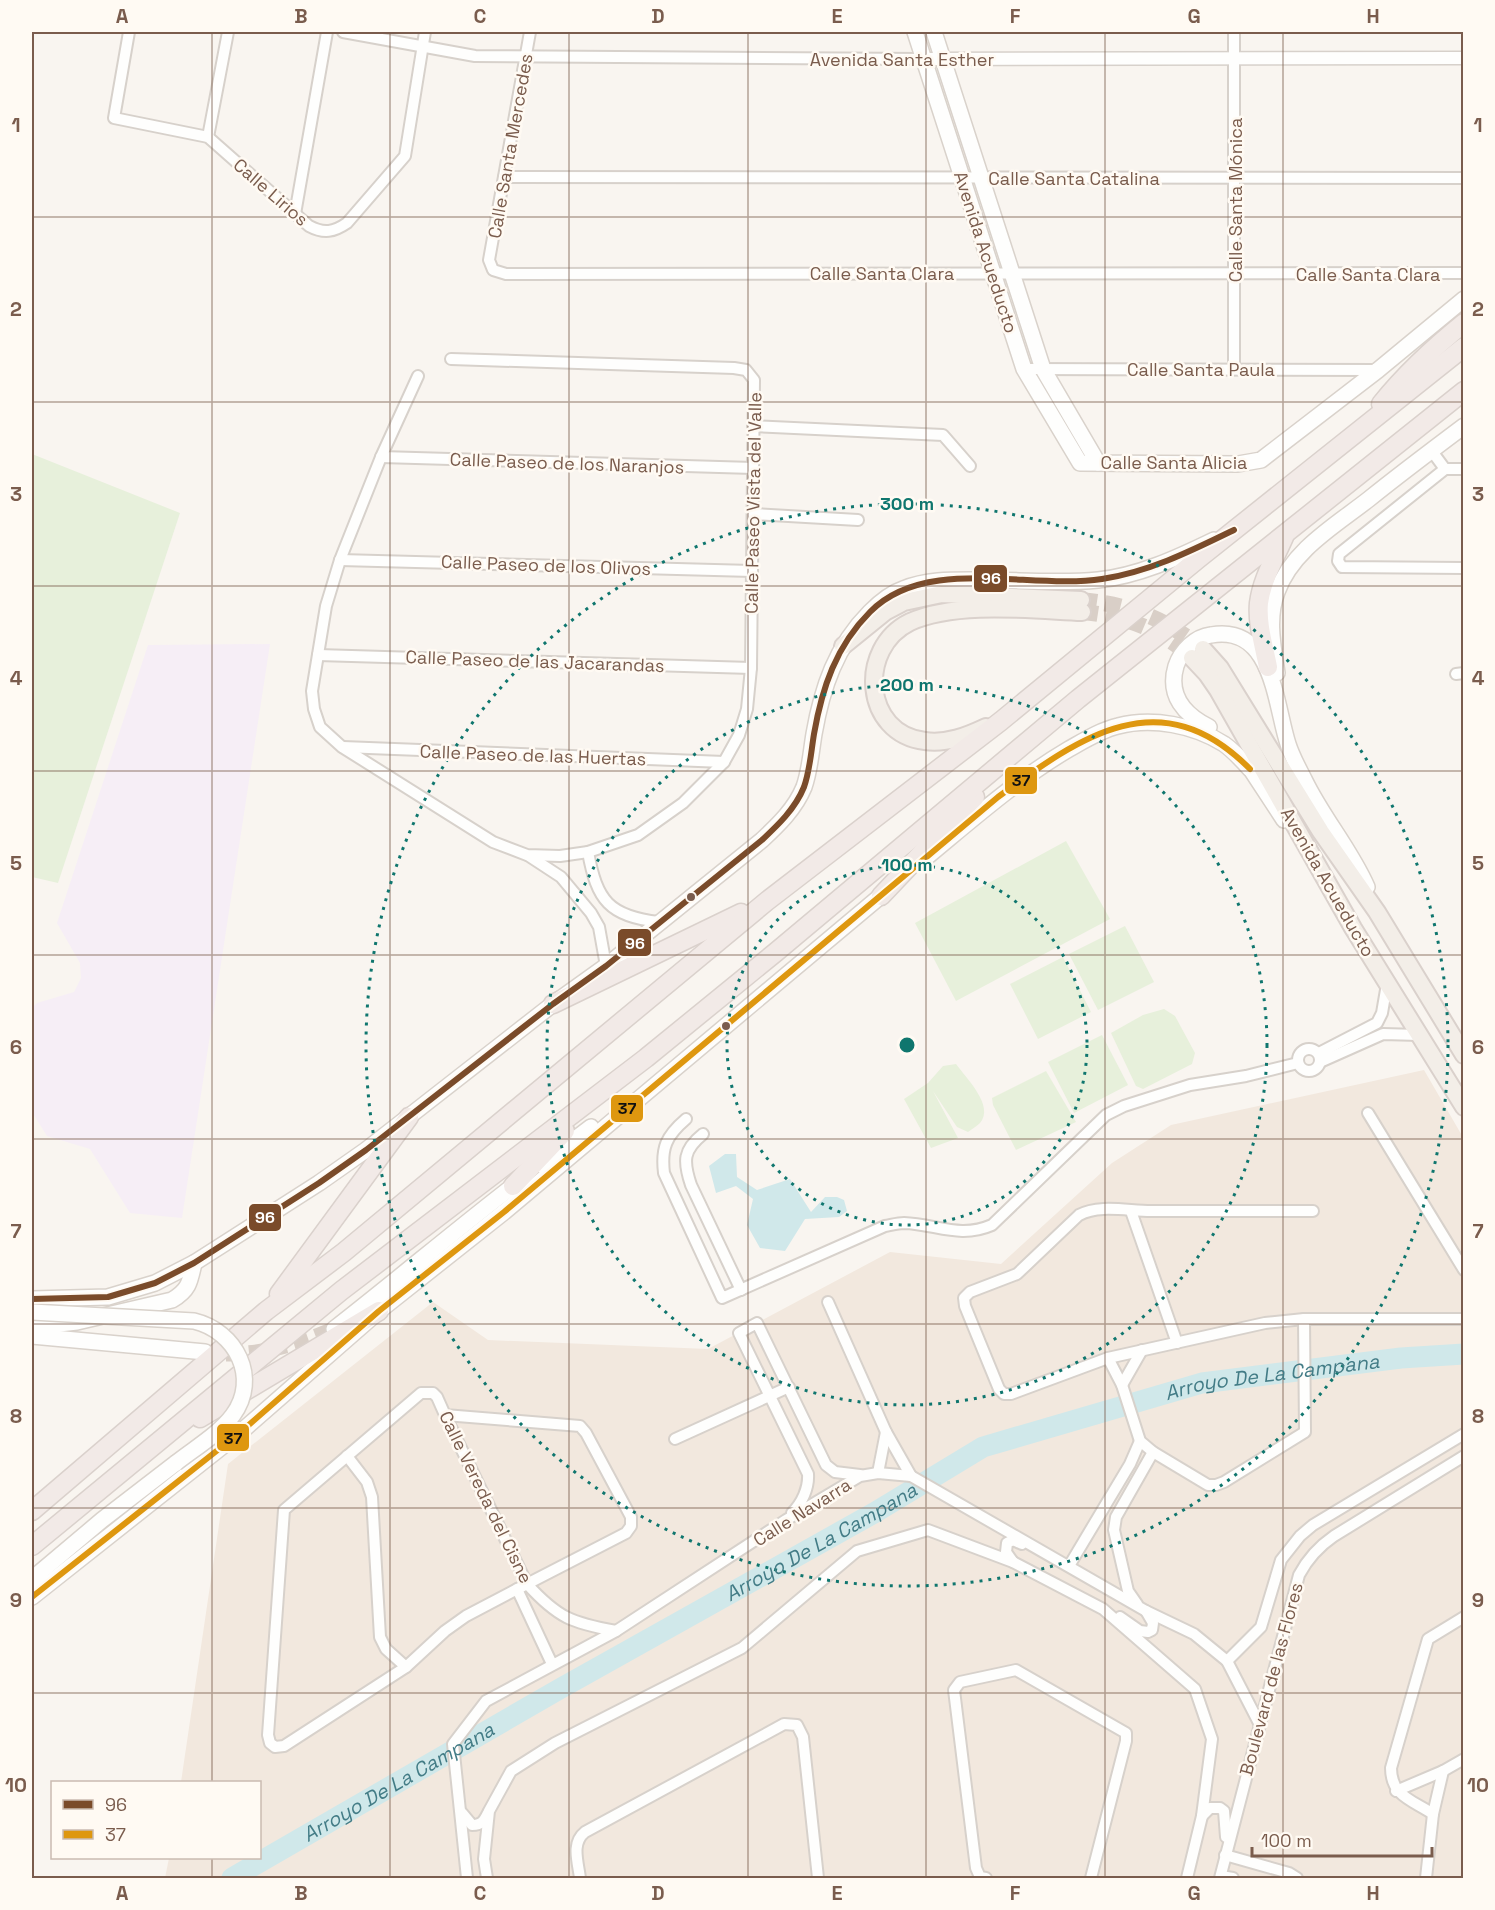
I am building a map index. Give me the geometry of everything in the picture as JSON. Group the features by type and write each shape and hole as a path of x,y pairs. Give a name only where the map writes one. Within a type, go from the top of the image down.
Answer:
{"highway":[{"path":"1361,429 1404,375 1430,350 1464,323"},
{"path":"32,1511 266,1311 344,1252 767,900 1001,720 1464,347"},
{"path":"32,1546 144,1451 341,1291 646,1058 1024,744 1464,391"},
{"path":"1268,667 1260,629 1259,604 1268,572 1287,532"},
{"path":"881,896 1024,744"},
{"path":"553,1004 767,900"},
{"path":"513,1186 575,1121 646,1058"},
{"path":"266,1311 409,1117"},
{"path":"144,1451 379,1311"}],"main road":[{"name":"Avenida Acueducto","path":"915,32 1024,369 1080,463"},
{"name":"Avenida Acueducto","path":"934,32 1043,369 1098,463"},
{"path":"1378,370 1464,298"},
{"name":"Calle Santa Alicia","path":"1080,463 1246,464 1261,460 1378,370"},
{"path":"1284,727 1271,622 1272,607 1282,579 1291,565 1316,541 1464,426"},
{"path":"32,1299 108,1297 155,1283 194,1263 366,1150 553,1004 606,966 762,840 780,823 803,789 820,699 830,669 843,646 870,611 885,599 901,589 926,582 1099,580 1124,575 1183,555 1234,530"},
{"path":"843,646 885,612 904,602 942,594 1082,606 943,613 911,622 898,629 886,641 878,655 874,686 884,718 895,729 910,738 942,742 964,737 1001,720"},
{"path":"1310,852 1300,844 1250,769 1224,736 1192,719 1184,711 1176,692 1175,673 1179,658 1189,646 1206,636 1217,634 1239,637 1261,655 1268,667 1288,745 1307,785 1364,882 1377,912"},
{"name":"Avenida Acueducto","path":"1462,1050 1377,912 1321,832 1220,668 1198,654 1207,674 1353,928 1464,1107"},
{"path":"32,1597 243,1430 379,1311 504,1212 998,797 1032,772 1108,729 1142,722 1186,728 1224,744 1250,769"},
{"path":"334,1329 513,1186 649,1084 692,1056"},
{"path":"32,1327 77,1322 172,1300 184,1293 190,1281 194,1263"},
{"path":"32,1312 194,1321 217,1329 229,1340 238,1353 243,1368 244,1384 240,1400 227,1422 102,1520 32,1579"},
{"path":"32,1335 205,1352"}],"street":[{"path":"129,32 114,118 208,137 228,32"},
{"path":"295,214 327,32"},
{"name":"Avenida Santa Esther","path":"343,32 475,56 526,58 1464,58"},
{"path":"423,47 425,32"},
{"name":"Calle Santa Mercedes","path":"489,260 530,32"},
{"name":"Calle Santa Mónica","path":"1234,32 1234,369"},
{"name":"Calle Lirios","path":"208,137 315,229 327,232 338,229 347,223 405,156 423,47"},
{"name":"Calle Santa Catalina","path":"504,177 1464,178"},
{"name":"Calle Santa Clara","path":"489,260 493,270 506,274 1464,273"},
{"name":"Calle Paseo Vista del Valle","path":"451,359 734,368 747,370 754,380 751,668 747,709 739,735 724,762 683,803 638,835 588,852 560,856 527,855"},
{"name":"Calle Santa Paula","path":"1024,369 1378,370"},
{"name":"Calle Paseo Vista del Valle","path":"418,376 381,457 340,560 326,606 312,691 314,709 320,727 342,747 492,842 527,855 561,877 591,913 599,927 606,966"},
{"path":"753,426 943,435 970,466"},
{"path":"1431,450 1445,469"},
{"name":"Calle Paseo de los Naranjos","path":"381,457 753,468"},
{"path":"1464,469 1445,469 1339,554 1338,561 1342,567 1464,568"},
{"path":"753,514 858,520"},
{"name":"Calle Paseo de los Olivos","path":"340,560 752,571"},
{"name":"Calle Paseo de las Jacarandas","path":"318,655 751,668"},
{"name":"Calle Paseo de las Huertas","path":"342,747 724,762"},
{"path":"588,852 596,884 604,900 616,911 629,917 659,922"},
{"path":"560,856 561,877"},
{"path":"591,913 604,900"},
{"path":"1319,1058 1377,1023 1382,1013 1387,983"},
{"path":"1377,1023 1383,1034"},
{"path":"1319,1058 1383,1034 1419,1035"},
{"path":"1312,1049 1319,1058 1318,1067 1311,1071 1303,1070 1298,1063 1299,1055 1304,1050 1312,1049"},
{"path":"686,1119 672,1131 665,1145 664,1173 722,1298 885,1226 903,1223 960,1232 979,1231 992,1225 1106,1115 1124,1106 1190,1085 1246,1076 1298,1063"},
{"path":"1368,1113 1464,1270"},
{"path":"703,1134 692,1143 686,1154 686,1169 691,1185 741,1290"},
{"path":"1313,1211 1097,1209 1079,1215 1017,1274 969,1292 964,1298 965,1306 999,1389 1004,1394 1011,1394 1108,1358 1265,1323 1304,1319 1464,1319"},
{"path":"1131,1211 1177,1343"},
{"path":"828,1302 886,1431 915,1478"},
{"path":"1108,1358 1124,1390 1140,1441 1153,1452 1208,1485 1216,1485 1305,1432 1304,1319"},
{"path":"786,1520 802,1499 808,1474 739,1333 757,1323 826,1465 835,1472 860,1476"},
{"path":"1124,1390 1142,1350"},
{"path":"675,1439 789,1387"},
{"name":"Calle Vereda del Cisne","path":"347,1456 421,1393 433,1393 437,1397 522,1587 552,1664"},
{"path":"406,1667 386,1649 380,1637 372,1497 367,1482 347,1456 284,1510 268,1735 270,1743 275,1747 284,1746 406,1667 445,1631 466,1616 626,1533 631,1526 631,1517 586,1433 580,1426 445,1415"},
{"path":"878,1473 886,1431"},
{"name":"Boulevard de las Flores","path":"1227,1661 1261,1627 1281,1560 1299,1536 1313,1525 1464,1434"},
{"path":"1069,1566 1130,1464 1140,1441"},
{"path":"1439,1449 1449,1465"},
{"path":"460,1810 466,1821 472,1825 478,1825 483,1822 512,1771 555,1743 742,1648 857,1551 928,1530 1013,1562 1140,1631 1152,1630 1152,1623 1128,1591 1114,1530 1116,1517 1153,1452"},
{"name":"Boulevard de las Flores","path":"1220,1877 1299,1575 1320,1546 1464,1456"},
{"name":"Calle Navarra","path":"467,1878 453,1744 486,1701 616,1630 786,1520 860,1476 878,1473 915,1478 1142,1609 1194,1634 1227,1661 1259,1724"},
{"path":"1013,1562 1006,1552 1009,1540 1041,1554 1050,1555"},
{"name":"Calle Vereda del Cisne","path":"522,1587 563,1617 594,1627 616,1630"},
{"path":"1103,1609 1195,1689 1212,1739 1202,1816 1187,1878"},
{"path":"1433,1814 1396,1791 1391,1780 1391,1768 1428,1639 1464,1617"},
{"path":"986,1878 980,1877 976,1868 954,1690 960,1682 1016,1670 1126,1733 1126,1741 1091,1878"},
{"path":"580,1878 576,1846 578,1838 585,1832 784,1724 793,1723 797,1725 802,1737 818,1878"},
{"path":"1396,1791 1443,1771 1464,1759"},
{"path":"1426,1878 1433,1814 1443,1771"},
{"path":"1202,1816 1210,1808 1220,1808 1224,1811 1226,1852 1289,1873 1297,1878"},
{"path":"487,1878 484,1859 489,1811"},
{"path":"1220,1877 1233,1878"}],"shaded area":[{"path":"270,644 182,1218 130,1213 90,1149 47,1136 32,1112 32,1008 37,1003 74,992 81,978 80,963 57,923 148,645"},
{"path":"1424,1070 1464,1139 1463,1878 165,1878 169,1859 261,1859 261,1781 181,1781 228,1464 433,1302 488,1340 708,1349 890,1252 1001,1264 1112,1163 1171,1125"}],"green space":[{"path":"32,454 180,513 58,883 32,877"},
{"path":"1066,841 1110,919 956,1001 915,923"},
{"path":"1125,926 1154,982 1098,1010 1069,954"},
{"path":"1063,957 1091,1012 1038,1039 1010,984"},
{"path":"1164,1009 1175,1016 1195,1053 1192,1064 1143,1089 1136,1086 1111,1033 1143,1015"},
{"path":"1102,1035 1128,1085 1074,1113 1048,1062"},
{"path":"956,1064 982,1101 984,1116 980,1123 968,1132 957,1127 933,1091 958,1138 931,1148 904,1099 928,1083 943,1066"},
{"path":"1046,1071 1076,1122 1016,1150 993,1105 992,1098"}],"water":[{"path":"725,1154 736,1154 737,1177 757,1190 790,1179 811,1212 825,1197 837,1197 844,1200 847,1211 839,1217 805,1219 785,1251 760,1248 747,1225 753,1199 736,1186 716,1193 709,1166"}],"waterway":[{"name":"Arroyo De La Campana","path":"232,1878 563,1687 874,1513 983,1447 1202,1383 1401,1358 1464,1354"}],"tunnel":[{"path":"1081,600 1116,605 1146,615 1175,629 1203,649"},
{"path":"1082,612 1113,617 1142,626 1168,639 1192,658"},
{"path":"226,1354 281,1347 334,1329"}],"transit line":[{"name":"96","path":"32,1299 108,1297 155,1283 194,1263 366,1150 553,1004 606,966 762,840 791,809 804,787 821,700 839,653 870,612 893,595 920,584 949,579 1074,581 1119,576 1170,560 1234,530"},
{"name":"37","path":"32,1597 243,1430 379,1311 504,1212 998,797 1029,775 1060,754 1091,738 1122,726 1153,722 1185,727 1217,742 1250,769"}]}
